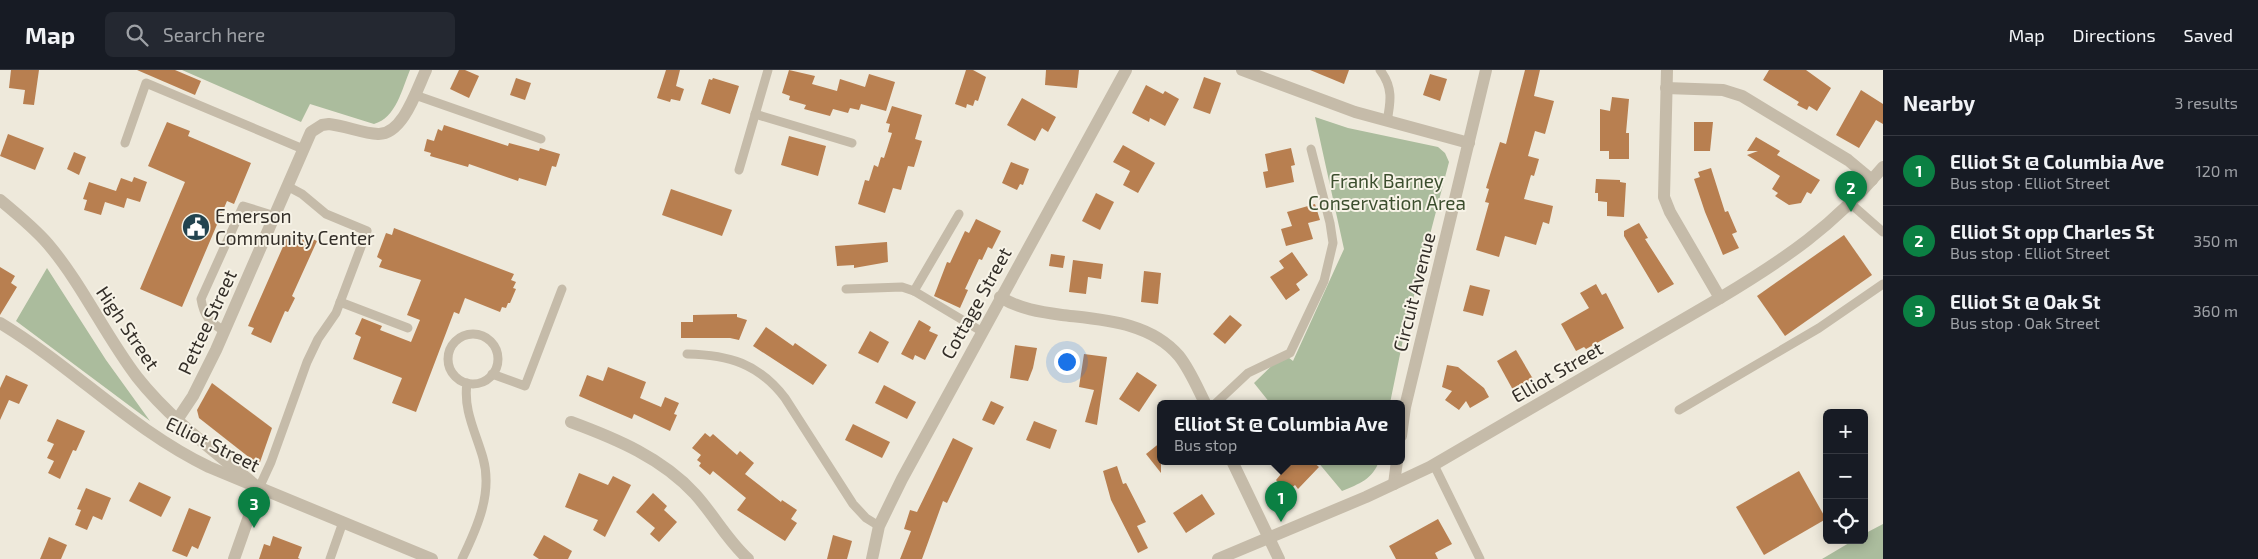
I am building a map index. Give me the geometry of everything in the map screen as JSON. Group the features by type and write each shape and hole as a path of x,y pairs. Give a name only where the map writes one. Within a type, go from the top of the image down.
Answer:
{"street":[{"name":"Pettee Street","path":"177,420 193,396 224,332 311,132 322,125 337,125 380,134 392,131 402,120 426,70"},
{"name":"Cottage Street","path":"872,559 879,526 902,479 1126,70"},
{"path":"1242,70 1387,121 1469,143"},
{"name":"Circuit Avenue","path":"1405,407 1486,70"},
{"path":"1667,70 1664,197 1670,212 1720,298"},
{"path":"1666,88 1723,90 1742,96 1848,160 1872,180"},
{"name":"Elliot Street","path":"1218,559 1434,465 1720,298 1796,250 1851,204 1883,167"},
{"name":"High Street","path":"0,200 31,226 49,245 135,374 177,420 259,488"},
{"path":"1000,298 1026,309 1118,323 1152,335 1172,348 1180,358 1203,400"},
{"name":"Elliot Street","path":"0,323 65,368 165,444 209,467 432,559"},
{"path":"571,422 618,440 659,463 694,493 730,541 748,559"},
{"path":"1234,465 1279,559"},
{"path":"1394,484 1396,465"},
{"path":"234,559 259,488"}],"lane":[{"path":"739,170 768,70"},
{"path":"1380,70 1388,80 1391,96 1387,121"},
{"path":"125,144 146,83 303,149"},
{"path":"415,95 541,138"},
{"path":"755,114 852,143"},
{"path":"1219,400 1248,373 1290,353 1324,282 1333,243 1330,223 1310,149"},
{"path":"259,488 272,462 306,362 340,302 368,231 326,214 302,194 287,186"},
{"path":"1851,204 1883,232"},
{"path":"224,332 209,322 203,313 201,299 243,206 274,216"},
{"path":"914,291 959,214"},
{"path":"1679,410 1819,328 1883,284"},
{"path":"846,289 890,285 914,291 982,331"},
{"path":"492,374 525,386 562,289"},
{"path":"340,302 408,328"},
{"path":"474,334 485,337 493,345 498,360 492,374 479,383 467,383 452,374 448,358 450,348 462,336 474,334"},
{"path":"687,354 713,354 732,358 750,366 773,384 785,398 853,504 866,518 879,526"},
{"path":"462,559 479,522 486,491 484,461 468,413 465,396 467,383"},
{"path":"1434,465 1480,559"},
{"path":"330,559 344,522"}],"green space":[{"path":"182,70 410,70 393,109 382,121 374,124 310,104 301,122"},
{"name":"Frank Barney Conservation Area","path":"1315,117 1348,128 1438,147 1445,153 1449,162 1405,330 1391,400 1268,400 1254,383 1284,354 1293,361 1344,249"},
{"path":"47,268 106,360 150,421 16,321"},
{"path":"1320,465 1377,465 1369,477 1342,491"},
{"path":"1883,524 1883,559 1822,559 1847,544 1868,544 1868,532"}],"building":[{"path":"11,70 39,70 34,105 23,104 25,90 9,88"},
{"path":"137,70 175,70 201,81 195,95"},
{"path":"459,70 465,70 479,76 469,98 450,89"},
{"path":"666,70 680,70 676,86 684,89 680,101 671,99 670,102 657,98"},
{"path":"789,70 815,76 812,84 837,91 840,79 865,87 869,74 895,82 886,111 861,104 859,110 850,108 848,113 833,109 830,116 804,109 806,105 789,100 790,96 782,93"},
{"path":"966,70 973,70 986,77 978,101 975,100 973,106 967,104 966,108 955,104"},
{"path":"1046,70 1079,70 1077,88 1045,85"},
{"path":"1310,70 1349,70 1344,84"},
{"path":"1525,70 1540,70 1534,96 1554,101 1545,134 1535,131 1528,156 1539,159 1534,176 1531,175 1524,199 1553,206 1549,224 1543,222 1536,245 1505,236 1499,257 1476,250 1489,203 1485,202 1489,189 1486,188 1500,142 1506,144"},
{"path":"1769,70 1806,70 1831,88 1817,111 1809,106 1807,110 1797,105 1799,102 1763,80"},
{"path":"1430,74 1447,79 1440,101 1423,95"},
{"path":"1204,77 1221,83 1210,114 1193,108"},
{"path":"516,78 531,83 525,100 510,95"},
{"path":"713,78 739,86 730,114 701,104 709,79 712,80"},
{"path":"1146,85 1163,94 1165,91 1179,99 1165,126 1150,118 1149,122 1132,113"},
{"path":"1861,90 1883,104 1883,124 1876,120 1859,148 1836,135"},
{"path":"1612,97 1629,99 1626,133 1629,133 1629,159 1609,159 1609,151 1600,151 1600,109 1610,111"},
{"path":"1022,98 1056,117 1048,132 1042,128 1035,141 1007,125"},
{"path":"892,106 922,115 915,139 922,141 914,167 908,166 901,190 893,188 885,213 858,204 865,180 869,181 874,165 878,167 881,157 884,158 892,133 888,132 890,124 886,123"},
{"path":"167,122 190,131 188,136 251,163 234,204 227,201 182,307 140,289 185,182 148,166"},
{"path":"1694,122 1713,122 1710,151 1694,151"},
{"path":"444,125 508,146 509,143 539,151 540,148 560,154 556,167 552,166 546,186 519,178 518,181 469,164 468,167 430,156 431,153 424,151 427,139 434,141 438,129 442,131"},
{"path":"8,134 44,148 35,170 0,156"},
{"path":"789,136 826,146 818,176 781,165"},
{"path":"1756,137 1780,151 1777,155 1820,180 1811,194 1807,192 1801,203 1789,205 1775,196 1778,193 1772,189 1780,176 1747,155 1758,151 1747,151"},
{"path":"1123,145 1155,163 1138,193 1123,185 1130,171 1113,162"},
{"path":"1291,148 1295,165 1291,166 1294,182 1266,188 1263,172 1268,171 1265,154"},
{"path":"74,152 86,157 79,175 67,169"},
{"path":"1011,162 1029,169 1023,185 1020,184 1017,190 1002,183"},
{"path":"1711,168 1725,212 1728,211 1737,232 1732,234 1739,248 1723,255 1694,179 1700,177 1698,172"},
{"path":"134,177 147,182 140,202 127,198 124,208 105,202 101,215 84,210 87,200 83,199 89,182 116,191 121,178 132,182"},
{"path":"1596,179 1620,180 1620,182 1626,183 1624,217 1607,216 1607,202 1598,201 1598,193 1595,193"},
{"path":"671,189 732,210 722,236 662,215"},
{"path":"1096,193 1114,202 1100,230 1082,221"},
{"path":"1315,204 1320,220 1308,223 1313,239 1286,246 1281,229 1292,226 1287,212"},
{"path":"976,219 1001,231 992,249 988,247 982,260 979,259 965,289 968,290 960,308 934,296 947,262 950,263 965,231 969,233"},
{"path":"1639,223 1648,238 1645,239 1674,284 1658,293 1624,236 1624,231"},
{"path":"394,228 514,274 511,280 516,282 513,288 516,289 510,303 508,303 506,308 502,307 500,312 465,298 459,314 454,312 416,412 392,403 402,378 353,359 361,337 355,334 362,318 382,326 380,330 411,342 420,320 407,315 421,280 379,267 382,260 377,257 386,233 392,235"},
{"path":"289,233 304,240 306,236 317,241 292,296 295,298 288,312 285,311 271,343 251,334 254,328 248,326"},
{"path":"1844,235 1872,275 1785,336 1757,296"},
{"path":"887,242 888,262 854,268 854,265 837,266 835,246"},
{"path":"1292,252 1308,275 1296,284 1300,290 1286,300 1270,277 1284,268 1279,261"},
{"path":"1051,254 1065,256 1063,268 1049,266"},
{"path":"1073,260 1103,264 1101,279 1088,277 1086,294 1069,292"},
{"path":"0,267 15,276 11,283 17,287 0,315"},
{"path":"1144,271 1161,273 1158,304 1141,302"},
{"path":"1596,284 1602,295 1606,293 1624,328 1586,349 1584,347 1576,351 1561,324 1589,308 1580,293"},
{"path":"1470,285 1490,290 1483,316 1463,311"},
{"path":"737,314 737,317 747,320 739,340 730,338 681,338 681,322 693,322 693,315"},
{"path":"1230,315 1242,325 1225,344 1213,334"},
{"path":"919,320 931,327 929,331 938,335 925,360 915,355 913,360 901,354"},
{"path":"766,327 793,346 795,343 827,365 813,385 753,346"},
{"path":"870,331 889,342 878,363 858,353"},
{"path":"1015,345 1037,348 1028,381 1010,378"},
{"path":"1516,350 1533,379 1513,390 1497,361"},
{"path":"1084,354 1107,357 1097,425 1085,422 1094,390 1079,387"},
{"path":"1447,365 1458,367 1484,388 1489,397 1470,408 1466,401 1459,410 1445,400 1452,391 1442,387"},
{"path":"608,367 646,382 640,398 661,407 665,397 679,403 674,414 677,415 670,431 634,414 632,419 579,396 587,375 603,381"},
{"path":"1137,372 1157,385 1139,412 1119,399"},
{"path":"6,375 28,385 19,404 9,400 0,420 0,388"},
{"path":"212,383 272,428 259,465 199,418 197,410"},
{"path":"884,385 916,402 907,419 875,403"},
{"path":"991,401 1004,407 994,425 982,420"},
{"path":"57,419 85,431 76,451 73,450 60,479 48,473 54,461 47,458 54,444 47,441"},
{"path":"1034,421 1057,430 1050,449 1026,440"},
{"path":"853,424 890,442 882,458 845,440"},
{"path":"705,433 710,437 713,434 737,455 740,451 754,463 745,474 781,502 782,500 797,510 791,519 797,523 785,541 737,510 746,498 713,471 710,475 699,466 701,463 697,460 701,455 692,448"},
{"path":"953,438 973,448 947,503 943,501 922,559 900,559 911,531 904,529 910,510 917,512"},
{"path":"1157,445 1157,465 1161,465 1161,473 1146,454"},
{"path":"1282,465 1317,465 1319,467 1298,489 1295,485 1287,492 1276,480 1286,468"},
{"path":"1117,466 1123,484 1126,483 1146,522 1137,526 1148,548 1138,553 1111,500 1103,471"},
{"path":"1799,471 1823,514 1823,521 1764,555 1736,507"},
{"path":"579,473 608,485 613,476 631,485 605,537 593,530 598,520 565,507"},
{"path":"139,482 171,497 161,517 129,501"},
{"path":"86,488 111,498 102,520 93,516 87,530 75,525 81,510 77,509"},
{"path":"653,493 667,506 664,510 677,522 659,542 650,534 655,528 636,512"},
{"path":"1202,494 1215,514 1186,533 1173,513"},
{"path":"189,508 211,517 198,549 192,546 187,557 172,551"},
{"path":"1438,519 1452,544 1435,553 1438,559 1396,559 1389,546"},
{"path":"544,535 572,551 568,559 539,559 533,555"},
{"path":"833,535 852,541 847,559 827,559"},
{"path":"273,536 302,547 298,558 300,559 259,559 264,544 270,546"},
{"path":"49,537 67,545 61,559 40,559"}],"place":[{"name":"Elliot St opp Charles St","path":"1851,212"},
{"name":"Emerson Community Center","path":"196,227"},
{"name":"Elliot St @ Columbia Ave","path":"1281,522"},
{"name":"Elliot St @ Oak St","path":"254,528"}]}
